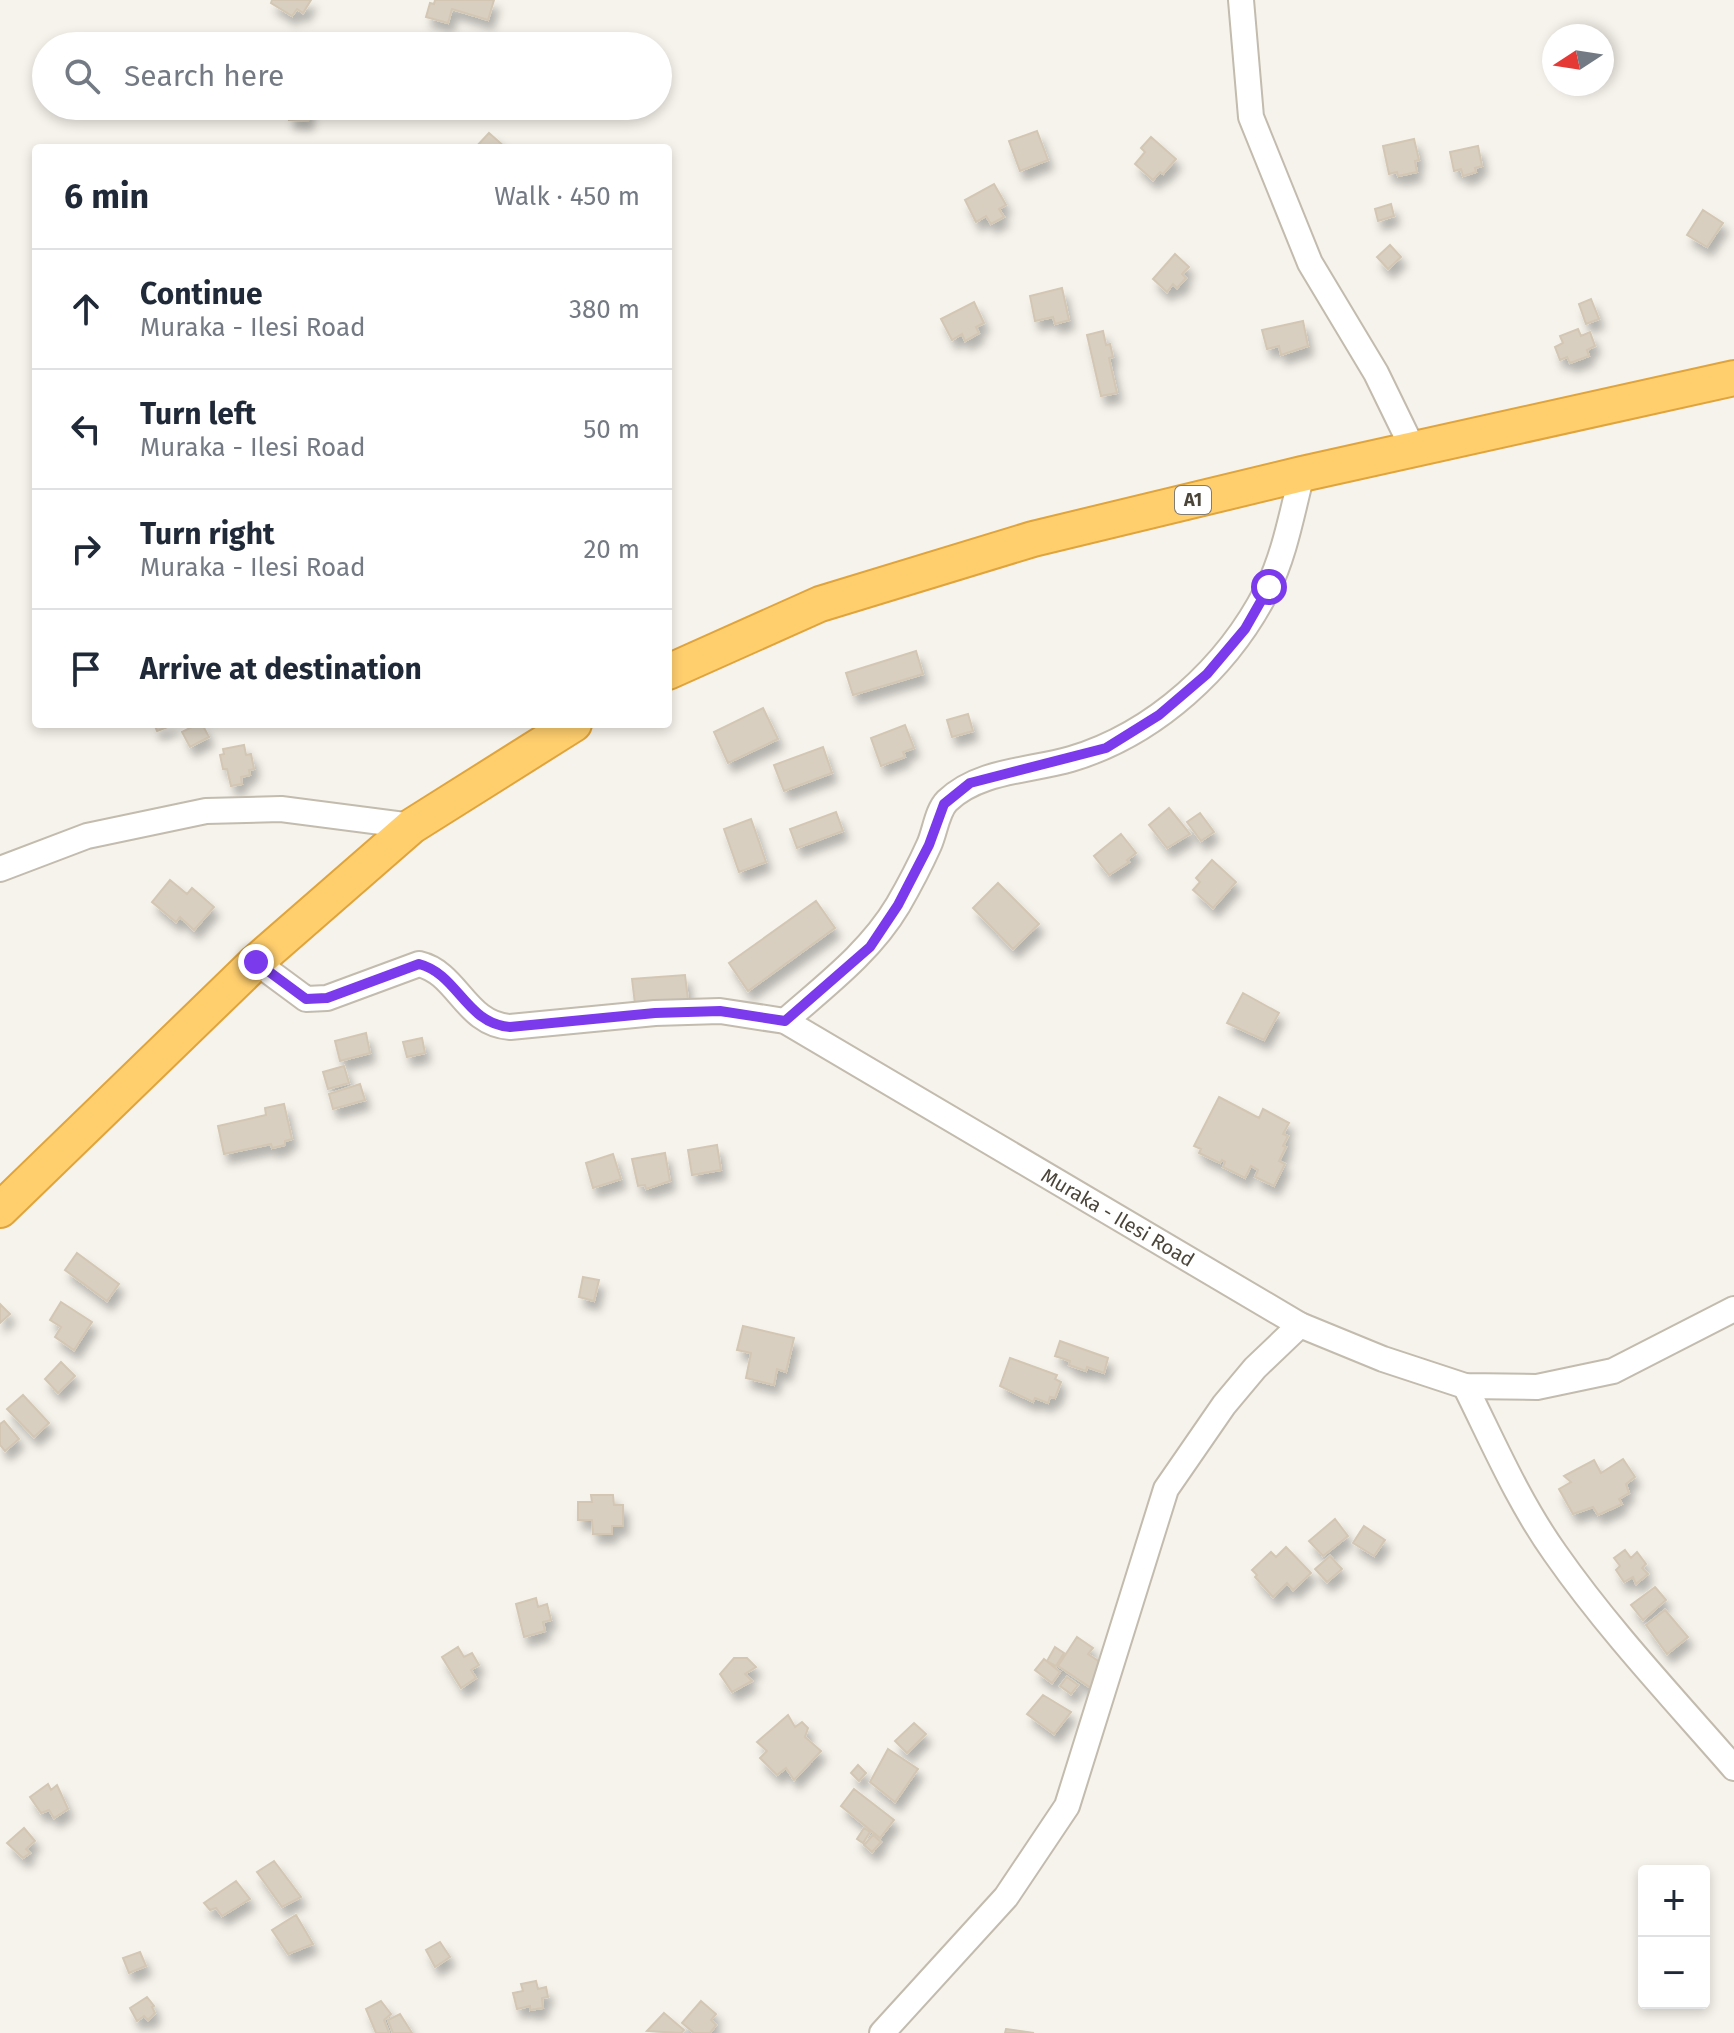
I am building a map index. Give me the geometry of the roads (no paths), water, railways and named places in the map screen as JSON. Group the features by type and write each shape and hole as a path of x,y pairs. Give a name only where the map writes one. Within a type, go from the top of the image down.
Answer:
{"highway":[{"name":"A1","path":"672,670 820,604 1033,539 1302,474 1734,378"},
{"path":"0,1210 256,962 412,826 568,728"}],"street":[{"path":"1241,0 1251,117 1310,263 1376,373 1413,449"},
{"path":"785,1021 870,947 898,905 929,845 944,804 961,790 970,783 1106,748 1159,715 1207,674 1245,629 1269,587 1287,534 1302,474"},
{"path":"0,869 87,836 206,811 281,809 412,826"},
{"name":"Muraka - Ilesi Road","path":"256,962 306,999 327,998 419,964 433,968 479,1016 494,1026 720,1011 785,1021 1300,1325 1383,1359 1465,1386 1537,1387 1613,1371 1734,1309"},
{"path":"882,2033 1006,1897 1067,1806 1166,1489 1224,1405 1255,1368 1300,1325"},
{"path":"1465,1386 1512,1483 1554,1551 1613,1630 1734,1768"}]}
